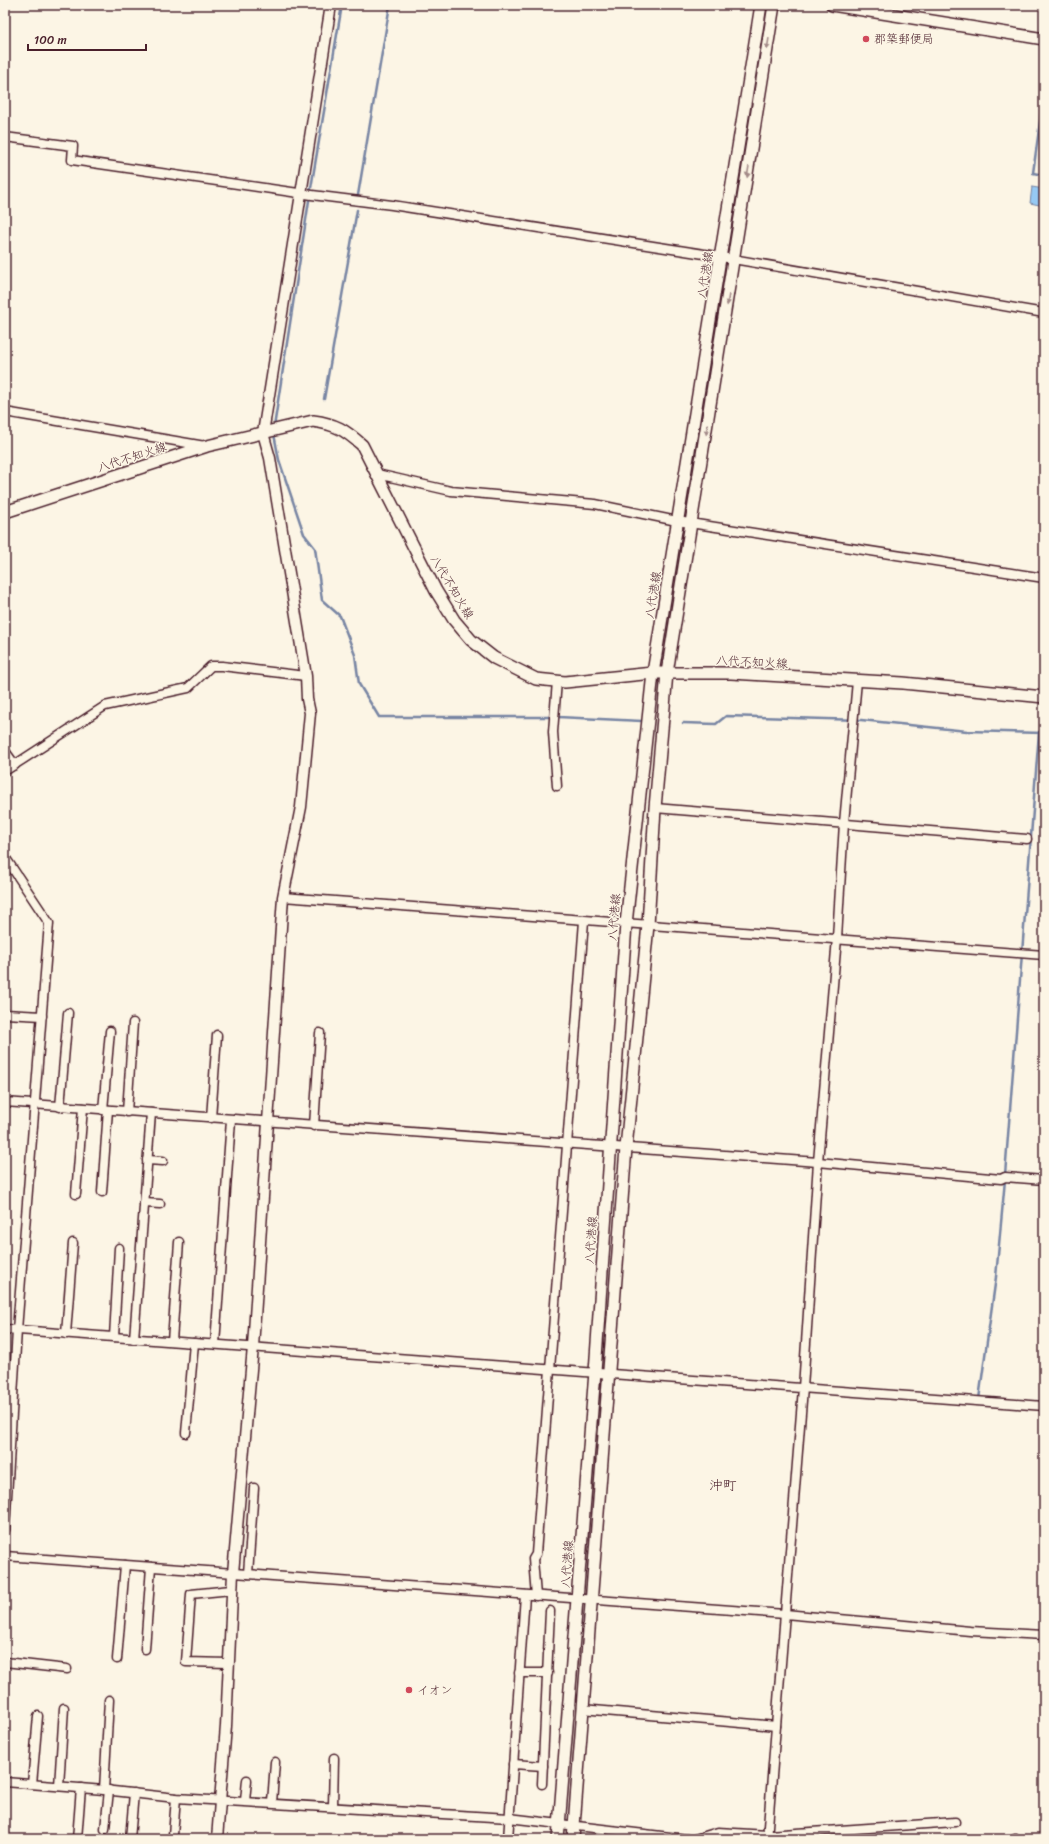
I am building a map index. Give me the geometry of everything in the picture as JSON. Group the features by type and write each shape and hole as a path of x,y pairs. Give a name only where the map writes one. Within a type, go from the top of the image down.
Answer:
{"main road":[{"name":"八代港線","path":"558,1839 595,1372 626,924 653,673 762,5"},
{"path":"573,1839 590,1599 626,1148 648,925 655,808 667,673 774,5"},
{"path":"832,5 1044,39"},
{"name":"八代不知火線","path":"5,512 207,446 313,421 331,424 348,432 362,445 436,591 454,620 471,640 494,658 536,679 565,682 653,673 731,673 903,683 1044,697"}],"street":[{"path":"217,1839 226,1726 231,1590 253,1347 283,897 301,807 310,713 307,699 306,676 270,458 268,432 301,193 332,5"},
{"path":"5,137 73,146 72,160 312,195 392,205 734,260 1044,313"},
{"path":"5,412 207,446"},
{"path":"377,474 451,491 595,504 692,524 1044,578"},
{"path":"5,771 105,706 188,688 211,666 306,676"},
{"path":"557,681 553,732 557,786"},
{"path":"767,1837 803,1388 818,1162 837,938 844,823 857,681"},
{"path":"5,751 15,765"},
{"path":"655,808 1027,839"},
{"path":"5,856 49,923 17,1330 5,1530"},
{"path":"283,897 626,924 837,938 1044,955"},
{"path":"536,1596 534,1559 536,1554 584,920"},
{"path":"60,1107 68,1013"},
{"path":"5,1014 42,1016"},
{"path":"127,1112 133,1022"},
{"path":"102,1192 110,1031"},
{"path":"314,1126 320,1033"},
{"path":"211,1118 217,1035"},
{"path":"5,1102 231,1120 818,1162 1001,1179 1005,1177 1044,1180"},
{"path":"76,1194 83,1108"},
{"path":"134,1339 151,1114"},
{"path":"215,1344 231,1120"},
{"path":"148,1160 163,1161"},
{"path":"144,1203 160,1204"},
{"path":"172,1341 179,1242"},
{"path":"66,1334 73,1243"},
{"path":"114,1337 119,1248"},
{"path":"5,1329 1044,1406"},
{"path":"186,1432 194,1343"},
{"path":"248,1574 254,1488"},
{"path":"5,1556 785,1614 970,1631 1044,1635"},
{"path":"118,1660 125,1565"},
{"path":"145,1649 151,1567"},
{"path":"228,1663 186,1662 191,1594 231,1590"},
{"path":"508,1839 525,1595"},
{"path":"542,1784 550,1611"},
{"path":"5,1662 68,1669"},
{"path":"519,1673 548,1673"},
{"path":"105,1830 109,1700"},
{"path":"59,1786 64,1708"},
{"path":"582,1709 776,1726"},
{"path":"32,1784 38,1716"},
{"path":"333,1807 334,1758"},
{"path":"272,1803 275,1762"},
{"path":"513,1764 543,1766"},
{"path":"245,1801 246,1780"},
{"path":"5,1782 106,1790 176,1798 509,1818 687,1839"},
{"path":"77,1839 81,1788"},
{"path":"130,1839 134,1793"},
{"path":"173,1835 176,1798"},
{"path":"695,1839 718,1832 767,1837 955,1822"}],"water":[{"path":"1032,187 1044,189 1044,206 1030,203"}],"waterway":[{"path":"274,427 310,194 342,5"},
{"path":"358,195 390,5"},
{"path":"1044,93 1033,173 1044,175"},
{"path":"324,399 357,210"},
{"path":"274,434 279,460 304,534 315,548 322,600 340,616 355,655 359,684 379,717 550,717"},
{"path":"683,723 716,724 726,716 861,720 967,731 1044,733"},
{"path":"558,717 642,721"},
{"path":"1005,1175 1039,732"},
{"path":"979,1399 996,1277 1005,1180"}],"place":[{"name":"郡築郵便局","path":"866,39"},
{"name":"イオン","path":"409,1690"}],"district":[{"name":"沖町","path":"723,1485"}]}
